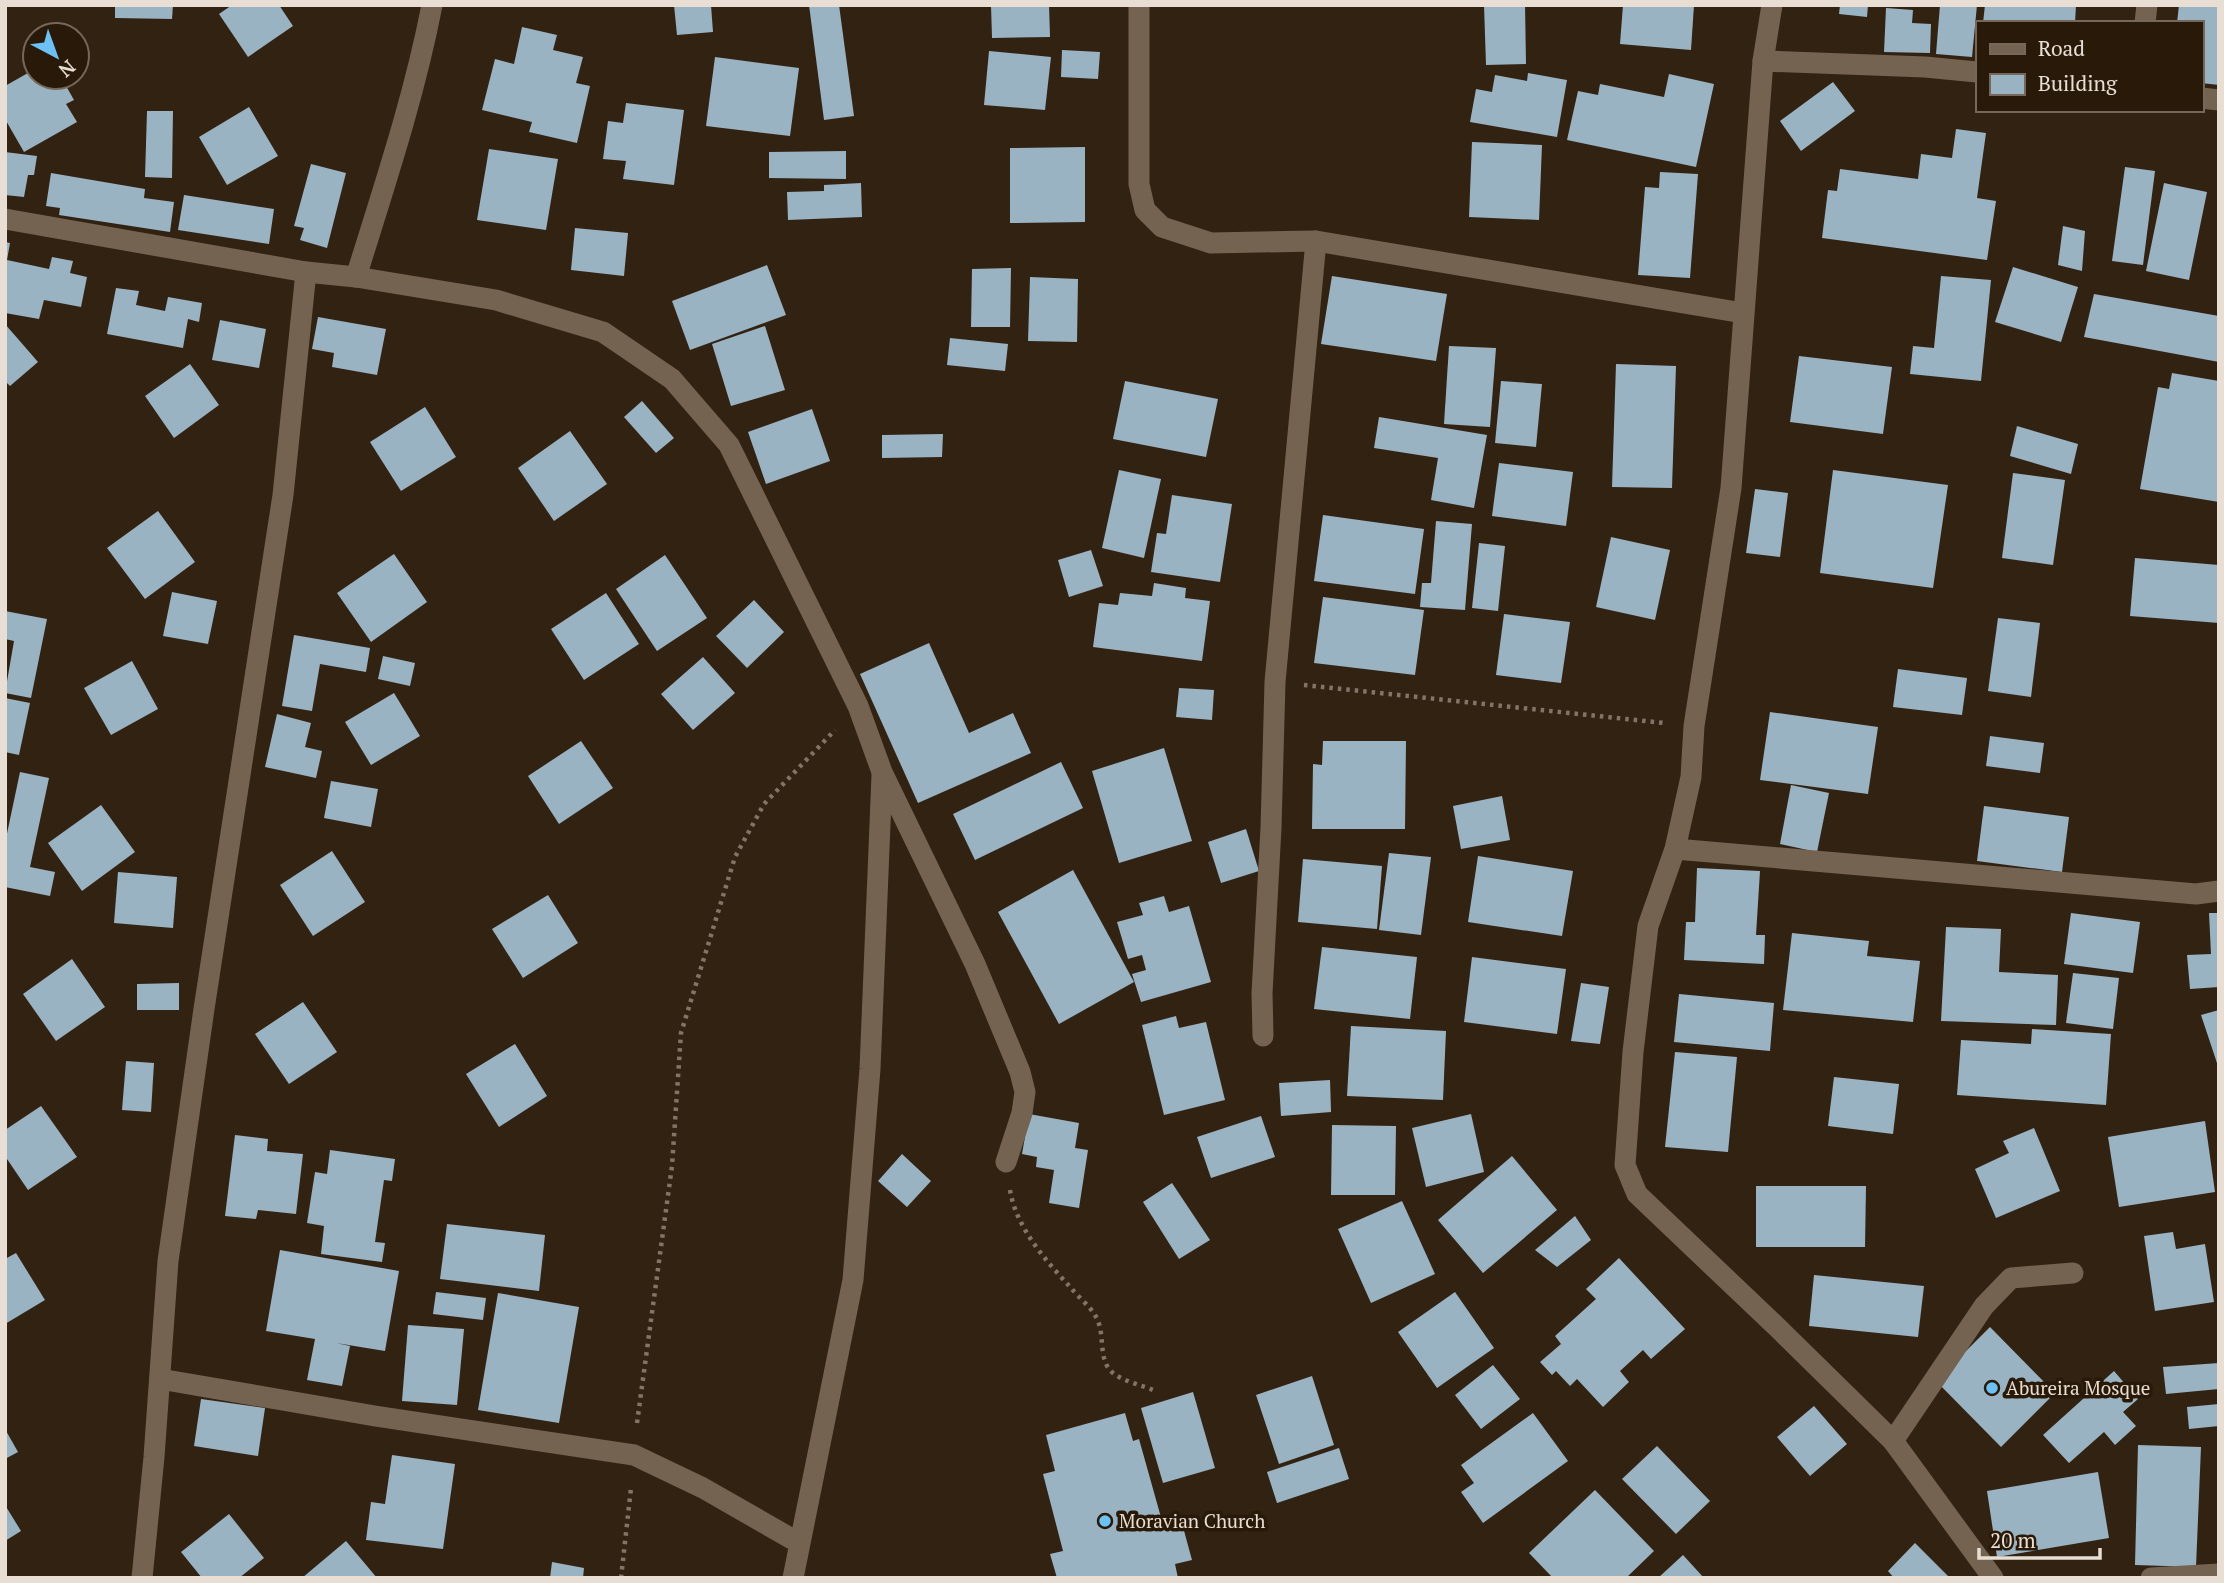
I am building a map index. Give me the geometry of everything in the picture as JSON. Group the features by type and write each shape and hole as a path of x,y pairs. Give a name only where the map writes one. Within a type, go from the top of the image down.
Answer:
{"street":[{"path":"356,277 401,133 423,52 432,5"},
{"path":"1139,5 1139,184 1145,210 1162,227 1211,243 1316,241 1743,313"},
{"path":"1772,5 1763,61 1731,488 1694,726 1690,777 1675,849 1648,926 1633,1052 1625,1165 1637,1194 1893,1441 1993,1578"},
{"path":"1763,61 1925,67 1976,72"},
{"path":"5,219 306,272 356,277 496,300 603,332 673,379 729,445 858,706 882,772 975,964 1020,1072 1025,1092 1022,1113 1006,1162"},
{"path":"1264,1036 1262,993 1271,828 1275,682 1316,241"},
{"path":"142,1578 169,1261 204,1009 283,495 306,272"},
{"path":"793,1578 853,1280 870,1069 882,772"},
{"path":"1675,849 2196,894 2219,891"},
{"path":"1893,1441 1984,1306 2011,1278 2073,1273"},
{"path":"160,1379 375,1416 634,1455 703,1488 799,1543"},
{"path":"2151,1578 2219,1574"}],"path":[{"path":"1275,682 1694,726"},
{"path":"621,1578 640,1392 671,1166 681,1033 735,857 764,804 858,706"},
{"path":"1006,1162 1013,1208 1031,1239 1096,1317 1106,1361 1113,1373 1153,1390"}],"building":[{"path":"115,5 173,5 172,19 115,18"},
{"path":"232,5 279,5 293,26 248,57 219,14"},
{"path":"674,5 711,5 713,32 677,35"},
{"path":"809,5 839,5 854,116 824,120"},
{"path":"991,5 1049,5 1050,37 992,38"},
{"path":"1484,5 1525,5 1526,64 1486,65"},
{"path":"1623,5 1694,5 1691,50 1620,44"},
{"path":"1840,5 1868,5 1867,17 1839,14"},
{"path":"1940,5 1977,5 1972,57 1936,54"},
{"path":"1985,5 2076,5 2075,21 1983,21"},
{"path":"2179,5 2219,5 2219,85 2203,83 2203,21 2177,21"},
{"path":"1886,8 1913,10 1912,23 1931,24 1930,53 1884,52"},
{"path":"522,27 557,35 553,50 583,57 576,83 590,86 577,143 529,132 532,122 482,110 495,59 514,64"},
{"path":"1062,50 1100,52 1098,79 1061,77"},
{"path":"989,51 1051,57 1045,110 984,105"},
{"path":"715,57 799,68 790,136 706,126"},
{"path":"1528,73 1567,80 1557,137 1470,122 1476,89 1492,92 1495,75 1527,81"},
{"path":"1669,74 1714,84 1696,167 1567,140 1578,91 1598,95 1600,84 1664,97"},
{"path":"21,77 21,91 69,91 74,100 66,104 77,122 24,152 5,119 5,86"},
{"path":"1833,82 1855,111 1801,151 1780,121"},
{"path":"626,103 684,110 674,185 623,179 626,161 603,159 608,121 623,123"},
{"path":"249,107 278,156 227,185 199,137"},
{"path":"147,111 173,111 172,178 145,177"},
{"path":"1956,129 1986,133 1977,198 1996,201 1987,260 1822,238 1828,190 1837,191 1840,169 1918,179 1921,154 1952,158"},
{"path":"1472,142 1542,145 1539,220 1469,217"},
{"path":"1085,147 1085,222 1010,223 1010,148"},
{"path":"489,149 558,159 546,230 477,220"},
{"path":"846,151 846,179 769,178 769,152"},
{"path":"5,152 37,156 34,175 28,175 24,197 5,195"},
{"path":"311,164 346,173 327,248 300,240 304,228 294,226"},
{"path":"2125,167 2155,171 2143,265 2112,261"},
{"path":"1660,172 1698,174 1690,278 1638,275 1645,187 1659,188"},
{"path":"51,173 145,189 144,198 174,202 170,232 59,215 60,208 46,206"},
{"path":"861,183 862,217 788,220 787,192 824,191 824,185"},
{"path":"2164,183 2207,192 2189,280 2146,271"},
{"path":"184,195 274,209 269,244 178,230"},
{"path":"2063,226 2085,231 2082,271 2058,265"},
{"path":"575,228 628,233 624,276 571,270"},
{"path":"5,242 10,243 7,260 49,269 52,257 73,261 70,273 87,277 81,307 44,300 39,319 5,313"},
{"path":"767,265 786,315 690,350 672,301"},
{"path":"2013,267 2078,287 2061,342 1995,322"},
{"path":"1011,268 1010,327 971,327 972,269"},
{"path":"1332,276 1447,294 1436,361 1321,344"},
{"path":"1941,276 1991,280 1981,381 1910,374 1913,346 1934,348"},
{"path":"1030,277 1078,279 1077,342 1028,341"},
{"path":"116,288 139,291 136,305 165,311 168,297 202,303 199,322 188,319 183,348 107,334"},
{"path":"2094,294 2219,316 2219,362 2084,337"},
{"path":"318,317 386,329 377,375 332,367 334,353 312,349"},
{"path":"220,320 266,329 259,368 212,360"},
{"path":"5,324 38,362 10,386 5,381"},
{"path":"765,326 785,390 731,406 712,344"},
{"path":"950,338 1008,344 1005,371 947,365"},
{"path":"1449,346 1496,348 1490,427 1444,424"},
{"path":"1799,356 1892,367 1883,434 1790,422"},
{"path":"190,364 219,405 174,438 145,396"},
{"path":"1616,364 1676,366 1672,488 1612,487"},
{"path":"2172,373 2219,381 2219,502 2140,489 2158,387 2169,389"},
{"path":"1125,381 1218,399 1206,457 1113,439"},
{"path":"1501,381 1542,384 1536,447 1495,443"},
{"path":"642,401 674,438 656,453 624,417"},
{"path":"425,407 456,457 401,491 370,442"},
{"path":"812,409 830,461 766,484 748,432"},
{"path":"1379,417 1487,435 1474,508 1431,500 1438,458 1374,448"},
{"path":"2017,426 2078,444 2071,474 2010,456"},
{"path":"570,431 607,484 554,521 518,468"},
{"path":"943,434 942,457 882,458 882,435"},
{"path":"1499,463 1573,472 1566,526 1492,516"},
{"path":"1119,470 1161,479 1144,558 1102,548"},
{"path":"1833,470 1948,485 1933,588 1820,573"},
{"path":"2013,473 2065,480 2053,565 2002,558"},
{"path":"1755,489 1788,493 1780,557 1746,553"},
{"path":"1172,495 1232,504 1220,582 1151,572 1157,533 1166,534"},
{"path":"158,511 195,562 145,599 107,548"},
{"path":"1323,515 1424,529 1415,594 1314,581"},
{"path":"1436,521 1472,524 1465,610 1420,607 1422,583 1431,583"},
{"path":"1611,537 1670,550 1655,620 1596,607"},
{"path":"1479,543 1505,546 1498,611 1472,608"},
{"path":"1091,550 1103,586 1069,597 1058,560"},
{"path":"394,554 427,602 371,642 337,593"},
{"path":"665,555 707,618 657,651 616,589"},
{"path":"2135,558 2219,565 2219,623 2130,616"},
{"path":"1154,583 1186,588 1185,598 1210,601 1202,661 1093,647 1099,603 1118,605 1120,593 1152,596"},
{"path":"172,592 217,601 208,644 163,636"},
{"path":"606,593 639,644 584,680 551,629"},
{"path":"1323,597 1424,610 1415,675 1314,663"},
{"path":"754,600 784,632 747,668 716,636"},
{"path":"5,611 47,619 31,698 5,693 14,641 5,639"},
{"path":"1504,614 1570,622 1561,683 1496,675"},
{"path":"1998,618 2040,623 2031,697 1988,691"},
{"path":"294,635 370,648 366,672 320,664 312,711 282,706"},
{"path":"929,643 969,733 1013,713 1031,753 918,803 860,674"},
{"path":"383,656 415,663 410,686 378,679"},
{"path":"703,657 735,693 693,730 661,694"},
{"path":"132,661 158,709 111,735 84,688"},
{"path":"1898,669 1967,678 1962,715 1893,707"},
{"path":"1179,688 1214,690 1212,720 1176,717"},
{"path":"394,693 420,736 371,765 345,722"},
{"path":"5,698 30,703 19,755 5,752"},
{"path":"1770,712 1878,727 1868,794 1760,780"},
{"path":"277,714 311,723 305,747 322,751 316,778 265,767"},
{"path":"1990,736 2044,743 2040,773 1986,766"},
{"path":"581,741 613,788 559,824 528,776"},
{"path":"1323,741 1406,741 1405,829 1312,829 1313,764 1322,765"},
{"path":"1164,748 1192,841 1119,863 1092,771"},
{"path":"1061,762 1083,808 975,860 953,814"},
{"path":"20,772 49,778 30,867 55,872 50,896 5,887 5,843"},
{"path":"331,781 378,789 371,827 324,818"},
{"path":"1791,785 1829,793 1817,852 1780,844"},
{"path":"1502,796 1510,840 1461,849 1453,806"},
{"path":"101,805 135,852 82,891 48,843"},
{"path":"1984,806 2069,817 2062,872 1977,861"},
{"path":"1246,829 1259,871 1221,883 1208,842"},
{"path":"332,851 365,902 313,936 280,885"},
{"path":"1389,853 1431,857 1421,935 1379,930"},
{"path":"1478,856 1573,871 1562,936 1468,922"},
{"path":"1303,859 1382,866 1377,929 1298,922"},
{"path":"1697,868 1760,871 1756,935 1765,935 1764,964 1684,960 1686,922 1695,922"},
{"path":"1073,870 1134,982 1059,1024 998,912"},
{"path":"118,872 177,877 173,928 114,923"},
{"path":"548,895 578,943 523,978 492,929"},
{"path":"1164,896 1169,912 1189,906 1211,982 1141,1002 1132,974 1146,970 1142,955 1128,959 1117,922 1143,915 1139,903"},
{"path":"2071,913 2140,922 2133,973 2064,964"},
{"path":"2209,913 2219,913 2219,987 2190,989 2187,955 2211,954"},
{"path":"1946,927 2001,929 1999,972 2058,975 2056,1025 1941,1021"},
{"path":"1792,933 1869,941 1867,956 1920,961 1913,1022 1783,1010"},
{"path":"1322,947 1417,957 1410,1019 1314,1009"},
{"path":"1472,957 1566,969 1557,1034 1464,1022"},
{"path":"72,959 105,1007 56,1041 23,994"},
{"path":"2073,973 2119,978 2113,1029 2066,1023"},
{"path":"179,983 179,1010 137,1010 137,984"},
{"path":"1581,983 1609,987 1600,1044 1571,1041"},
{"path":"1679,994 1774,1003 1770,1051 1674,1042"},
{"path":"303,1002 337,1052 289,1084 255,1034"},
{"path":"2219,1010 2219,1066 2218,1066 2201,1015"},
{"path":"1176,1016 1179,1028 1206,1022 1225,1100 1164,1115 1142,1025"},
{"path":"1351,1026 1446,1031 1443,1100 1347,1096"},
{"path":"2032,1029 2111,1034 2106,1105 1957,1095 1961,1040 2031,1044"},
{"path":"515,1044 547,1096 499,1127 466,1074"},
{"path":"1675,1052 1737,1057 1728,1152 1665,1147"},
{"path":"126,1061 154,1063 151,1112 122,1110"},
{"path":"1834,1077 1899,1084 1893,1134 1828,1126"},
{"path":"1330,1080 1331,1112 1281,1116 1279,1083"},
{"path":"41,1106 77,1157 28,1190 5,1156 5,1130"},
{"path":"1029,1114 1079,1123 1075,1148 1088,1150 1079,1208 1049,1203 1054,1170 1036,1167 1037,1157 1022,1154"},
{"path":"1471,1114 1484,1172 1426,1187 1412,1128"},
{"path":"1261,1116 1275,1157 1211,1178 1197,1137"},
{"path":"2205,1121 2215,1192 2119,1207 2108,1137"},
{"path":"1332,1125 1396,1126 1395,1195 1331,1195"},
{"path":"2034,1128 2060,1191 1996,1218 1975,1169 2009,1153 2003,1141"},
{"path":"235,1135 268,1139 267,1151 303,1154 296,1214 258,1210 256,1219 225,1216"},
{"path":"330,1150 395,1159 392,1181 384,1180 375,1242 385,1243 382,1262 321,1254 324,1226 307,1223 315,1172 327,1174"},
{"path":"902,1154 931,1181 907,1207 878,1181"},
{"path":"1512,1156 1557,1210 1483,1273 1438,1220"},
{"path":"1172,1183 1210,1240 1179,1259 1143,1202"},
{"path":"1756,1186 1866,1186 1865,1247 1756,1247"},
{"path":"1402,1201 1435,1274 1371,1303 1338,1229"},
{"path":"1575,1216 1591,1240 1557,1267 1535,1250"},
{"path":"447,1224 545,1235 539,1291 440,1279"},
{"path":"2173,1232 2176,1249 2205,1244 2214,1302 2155,1311 2144,1236"},
{"path":"280,1250 399,1271 385,1351 336,1343 350,1346 342,1386 307,1380 315,1339 266,1331"},
{"path":"16,1253 45,1300 5,1324 5,1259"},
{"path":"1619,1258 1685,1329 1651,1359 1643,1350 1620,1371 1629,1382 1603,1407 1577,1379 1570,1386 1556,1371 1552,1375 1540,1362 1561,1344 1555,1336 1596,1299 1586,1289"},
{"path":"1814,1275 1924,1286 1918,1337 1809,1326"},
{"path":"436,1292 486,1298 483,1320 433,1314"},
{"path":"1455,1292 1494,1348 1437,1388 1398,1332"},
{"path":"498,1293 579,1307 559,1423 478,1410"},
{"path":"408,1325 464,1329 457,1405 402,1401"},
{"path":"1990,1327 2055,1393 2001,1447 1936,1381"},
{"path":"2219,1363 2219,1389 2166,1394 2163,1367"},
{"path":"1493,1365 1520,1399 1481,1429 1455,1395"},
{"path":"2114,1371 2138,1399 2123,1412 2136,1426 2115,1445 2104,1432 2069,1463 2043,1435"},
{"path":"1312,1376 1334,1445 1279,1464 1256,1395"},
{"path":"1193,1392 1215,1468 1163,1483 1141,1408"},
{"path":"201,1399 265,1408 258,1456 194,1446"},
{"path":"2219,1404 2219,1426 2189,1429 2187,1407"},
{"path":"1814,1406 1847,1444 1810,1476 1777,1437"},
{"path":"1125,1413 1133,1441 1139,1439 1162,1521 1180,1516 1192,1560 1175,1564 1178,1578 1057,1578 1050,1554 1063,1551 1043,1474 1055,1471 1046,1435"},
{"path":"1533,1413 1568,1461 1483,1523 1461,1492 1474,1483 1461,1465"},
{"path":"5,1429 18,1452 5,1459"},
{"path":"2138,1445 2201,1447 2196,1567 2135,1565"},
{"path":"1657,1446 1710,1501 1676,1534 1622,1479"},
{"path":"1339,1448 1349,1479 1277,1503 1267,1472"},
{"path":"392,1455 455,1464 443,1549 366,1540 371,1502 385,1504"},
{"path":"2098,1472 2109,1538 1997,1557 1987,1491"},
{"path":"1595,1490 1654,1551 1626,1578 1553,1578 1529,1553"},
{"path":"5,1505 21,1531 5,1541"},
{"path":"229,1514 264,1558 239,1578 202,1578 181,1552"},
{"path":"346,1541 377,1578 302,1578"},
{"path":"1915,1543 1950,1578 1894,1578 1888,1571"},
{"path":"1683,1555 1704,1578 1658,1578"},
{"path":"552,1562 584,1568 583,1578 550,1578"}],"place":[{"name":"Abureira Mosque","path":"1992,1388"},
{"name":"Moravian Church","path":"1105,1521"}]}
